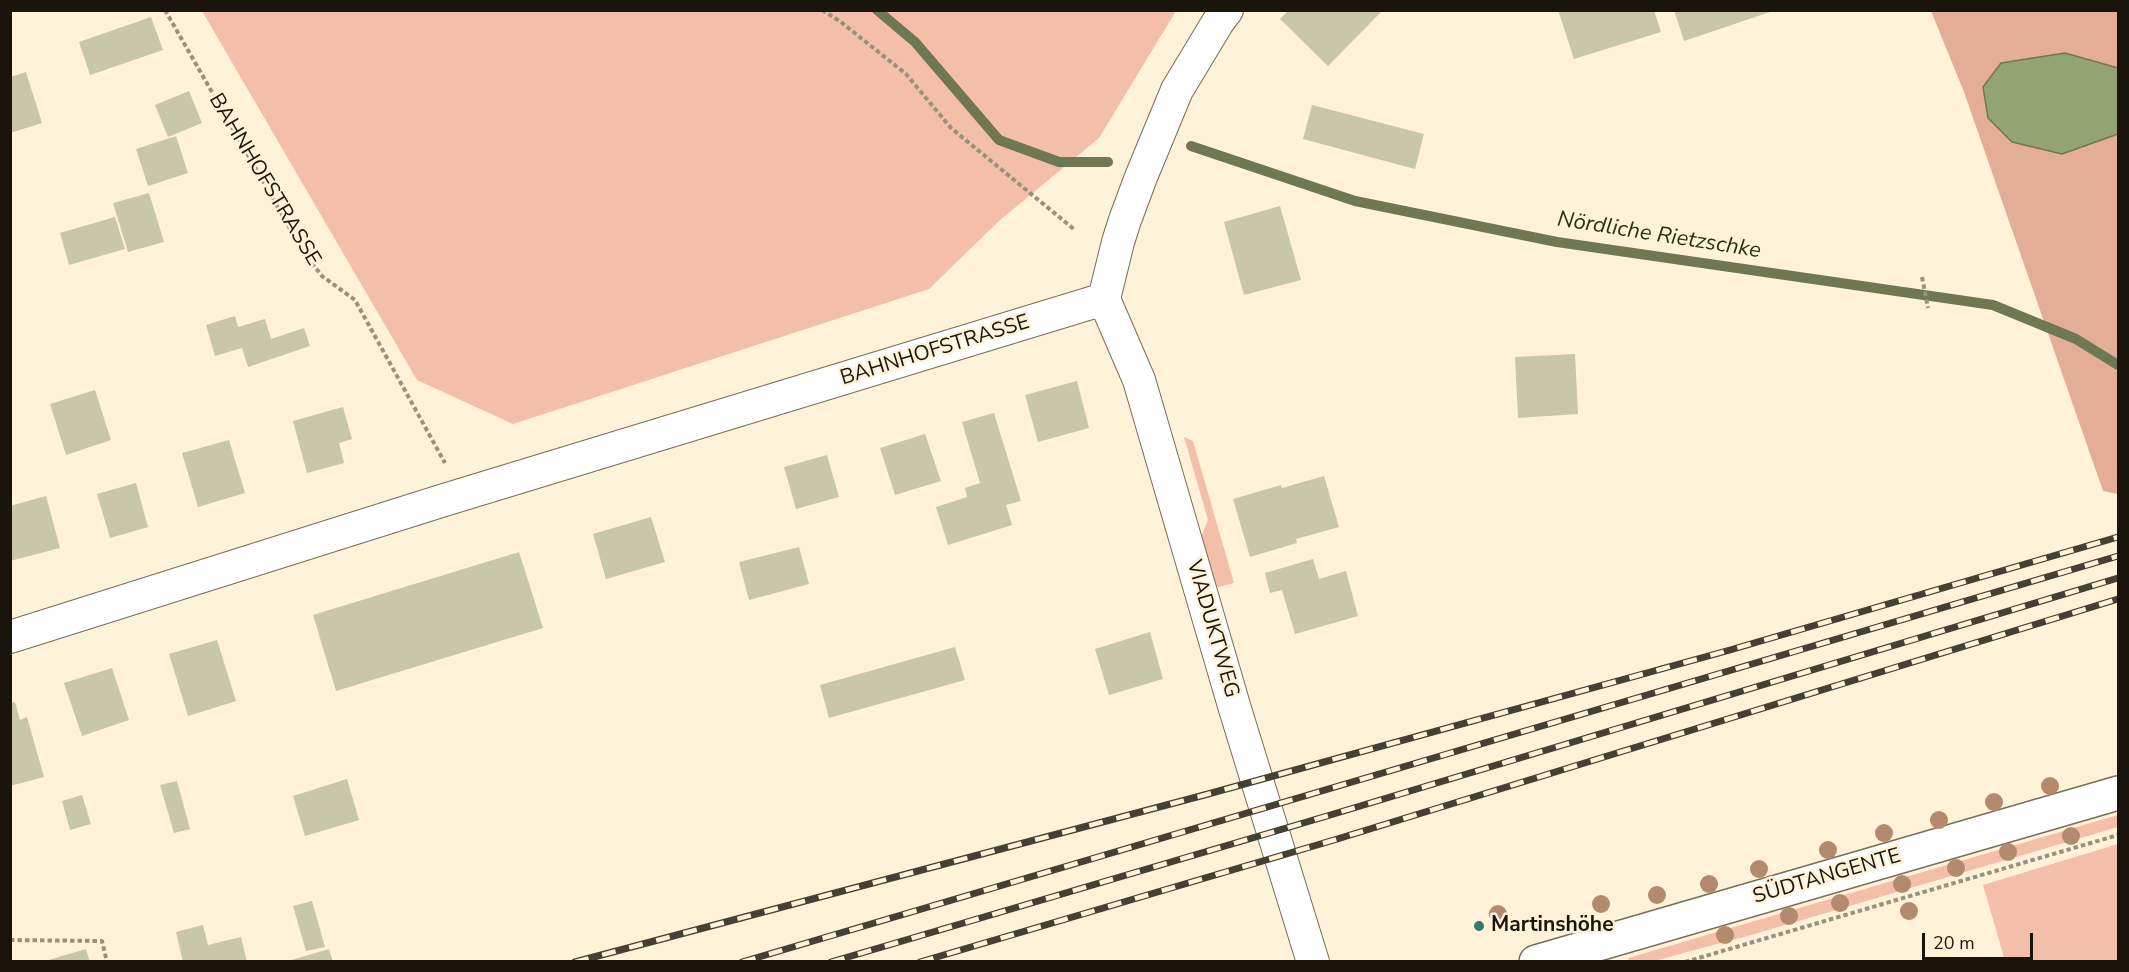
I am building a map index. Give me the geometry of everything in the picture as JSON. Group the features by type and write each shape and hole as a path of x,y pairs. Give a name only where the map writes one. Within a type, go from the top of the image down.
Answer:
{"street":[{"path":"1104,299 1125,220 1177,90 1227,10"},
{"name":"BAHNHOFSTRASSE","path":"10,637 464,494 1104,299"},
{"name":"VIADUKTWEG","path":"1104,299 1139,380 1235,709 1313,962"},
{"name":"SÜDTANGENTE","path":"1536,962 2118,793"}],"path":[{"name":"BAHNHOFSTRASSE","path":"165,10 304,253 322,276 355,300 464,494"},
{"path":"822,10 841,22 906,74 951,128 1075,230"},
{"path":"1922,277 1928,308"},
{"path":"1685,962 2118,835"},
{"path":"10,940 102,941 107,962"}],"shaded area":[{"path":"202,11 1176,11 1099,138 999,221 929,289 513,424 417,380"},
{"path":"1931,11 2118,11 2118,494 2103,491 1964,92"},
{"path":"2065,53 2118,68 2118,134 2062,154 2012,142 1988,118 1983,87 2001,63"},
{"path":"1184,437 1193,441 1234,583 1215,588 1200,540 1208,520"},
{"path":"2118,815 2118,827 1751,935 1654,961 1630,961 1628,958"},
{"path":"2118,844 2118,961 2005,961 1983,885"}],"building":[{"path":"1289,10 1383,10 1328,66 1280,19"},
{"path":"1558,10 1654,10 1661,32 1574,59"},
{"path":"1674,10 1773,10 1773,11 1684,41"},
{"path":"151,17 163,50 90,75 79,42"},
{"path":"26,72 42,123 10,133 10,77"},
{"path":"189,91 202,123 168,137 155,105"},
{"path":"1312,105 1424,134 1415,169 1303,139"},
{"path":"176,136 188,173 148,186 136,149"},
{"path":"149,193 164,242 128,252 113,203"},
{"path":"1280,206 1301,280 1244,295 1224,222"},
{"path":"115,217 125,249 69,265 60,233"},
{"path":"235,316 238,327 265,319 271,339 304,328 310,346 248,367 242,348 215,356 206,325"},
{"path":"1575,354 1578,414 1518,418 1515,357"},
{"path":"1077,381 1089,428 1038,442 1025,395"},
{"path":"95,390 111,440 66,455 50,404"},
{"path":"343,407 352,439 339,443 344,463 307,473 293,421"},
{"path":"994,413 1021,501 1006,505 1012,525 948,545 936,507 967,497 965,488 980,483 962,422"},
{"path":"925,434 941,481 895,495 880,448"},
{"path":"229,440 245,493 198,507 182,453"},
{"path":"827,455 839,497 796,509 784,467"},
{"path":"1324,476 1339,527 1296,539 1297,543 1250,557 1233,499 1281,485 1282,488"},
{"path":"136,483 148,527 110,538 97,494"},
{"path":"46,496 60,548 10,561 10,506"},
{"path":"651,517 665,562 606,579 593,534"},
{"path":"799,547 809,584 749,600 739,562"},
{"path":"519,552 543,628 336,691 313,615"},
{"path":"1313,559 1319,579 1346,571 1358,616 1295,634 1282,590 1270,593 1265,573"},
{"path":"1150,632 1163,679 1109,695 1095,649"},
{"path":"217,640 236,701 188,716 169,654"},
{"path":"955,647 965,680 829,718 820,685"},
{"path":"112,668 129,720 82,736 64,683"},
{"path":"15,702 20,720 27,717 44,777 10,786 10,703"},
{"path":"347,779 359,820 305,836 293,796"},
{"path":"177,781 190,829 174,833 160,785"},
{"path":"82,795 91,824 70,830 62,801"},
{"path":"312,901 325,947 306,951 293,906"},
{"path":"203,925 208,945 241,937 247,962 183,962 176,932"},
{"path":"86,949 90,962 45,962 45,961"},
{"path":"329,949 333,962 288,962 288,961"}],"waterway":[{"name":"Nördliche Rietzschke","path":"877,10 915,42 999,140 1059,162 1108,162"},
{"name":"Nördliche Rietzschke","path":"1191,146 1355,201 1557,242 1993,305 2076,339 2118,365"}],"railway":[{"path":"575,962 1208,794 1730,650 2118,537"},
{"path":"742,962 2118,556"},
{"path":"831,962 1327,816 2118,578"},
{"path":"920,962 1334,840 2118,599"}],"place":[{"name":"Martinshöhe","path":"1479,926"}]}
